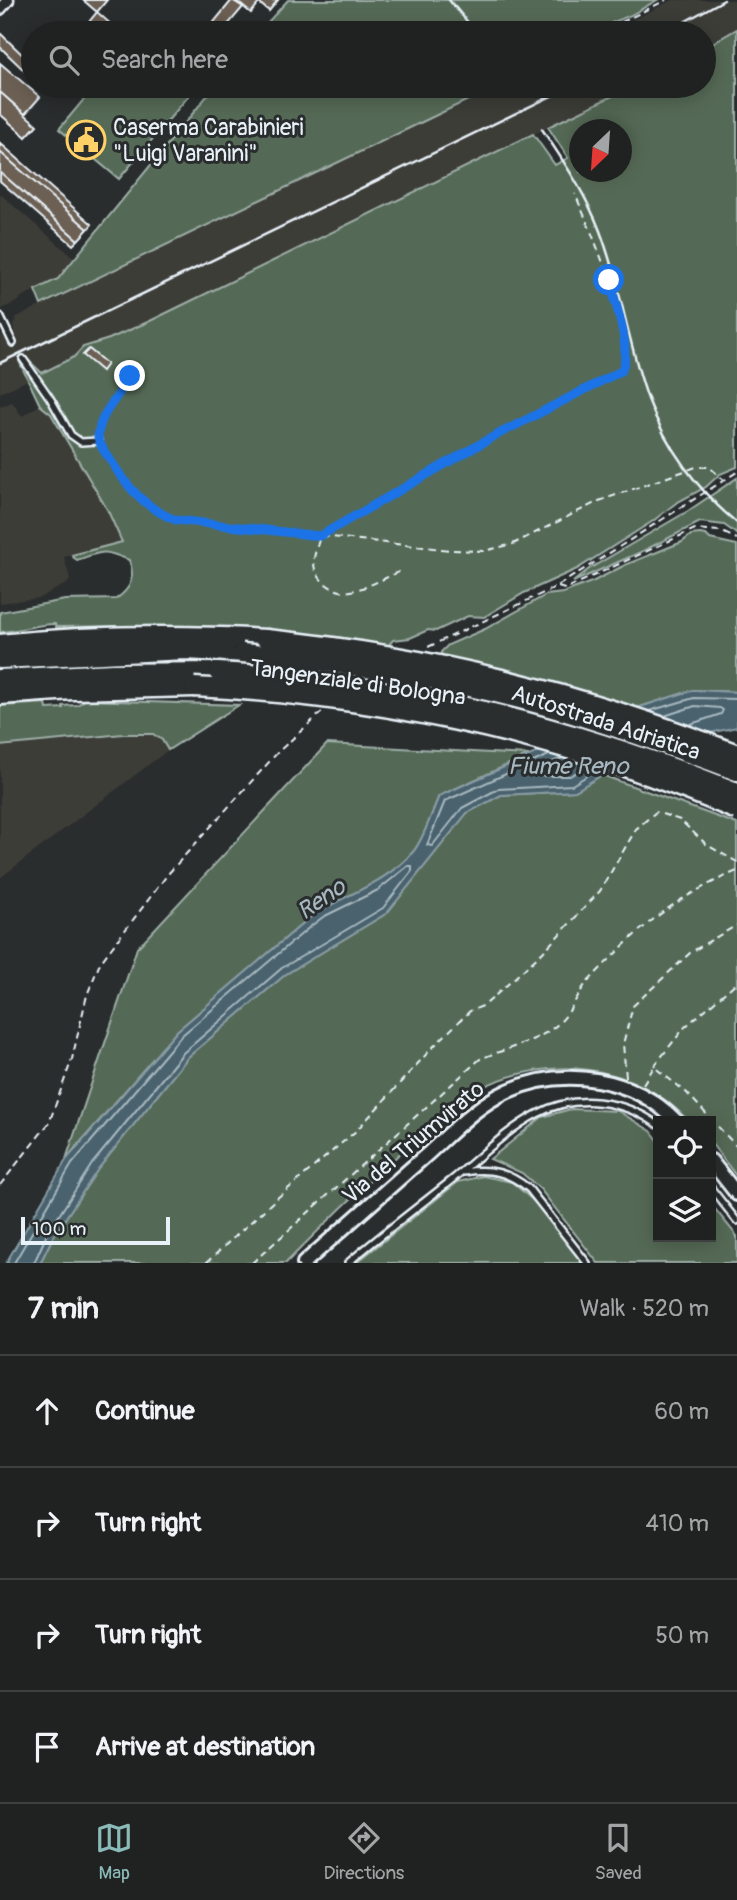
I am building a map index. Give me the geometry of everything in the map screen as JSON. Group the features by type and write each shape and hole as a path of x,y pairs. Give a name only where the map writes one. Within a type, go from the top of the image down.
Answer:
{"highway":[{"name":"Tangenziale di Bologna","path":"0,644 107,637 213,636 266,639 375,652 488,674 610,708 737,754"},
{"name":"Autostrada Adriatica","path":"0,659 185,650 242,653 351,665 487,691 631,732 737,771"},
{"name":"Autostrada Adriatica","path":"0,679 70,674 218,672 327,681 441,699 497,712 607,744 737,792"},
{"name":"Tangenziale di Bologna","path":"0,695 194,687 244,689 360,702 473,723 583,753 737,810"}],"street":[{"path":"0,9 8,0"},
{"name":"Via del Triumvirato","path":"303,1263 475,1111 524,1085 558,1079 594,1080 634,1088 670,1116"},
{"path":"716,1167 737,1194"}],"lane":[{"path":"0,316 13,343"},
{"path":"23,359 71,435 81,442 99,441"},
{"path":"348,1263 523,1122 545,1110 564,1104 615,1104 638,1112 653,1122"},
{"path":"461,1172 483,1169 518,1179 529,1189 587,1263"},
{"path":"716,1194 737,1221"}],"path":[{"path":"624,21 666,0"},
{"path":"399,572 350,592 336,590 316,572 314,562 320,536 489,439 621,371 626,359 617,311 594,237 575,194"},
{"path":"130,376 123,390 103,414 99,441 121,477 139,499 163,515 187,522 451,550 484,551 513,544 599,501 696,467 709,467 724,480"},
{"path":"428,647 556,587 737,472"},
{"path":"556,587 565,589 695,529 720,531 737,539"},
{"path":"0,1185 49,1123 72,1059 87,995 100,962 168,874 264,766 292,737 324,711"},
{"path":"206,1263 356,1131 470,1012 485,1005 543,952 600,891 636,829 656,812 680,820 707,845 737,862"},
{"path":"252,1263 480,1059 521,1045 561,1022 586,984 631,938 666,908 703,886 737,871"},
{"path":"634,1088 623,1044 633,1006 691,952 737,925"},
{"path":"634,1088 685,1027 737,982"},
{"path":"654,1067 686,1092 737,1147"}],"shaded area":[{"path":"673,0 737,0 737,29 716,41 716,21 630,21"},
{"path":"472,98 608,98 194,300 109,339 83,347 74,357 41,373 26,358 22,369 28,380 0,393 0,333 9,344 16,341 13,323 16,322 15,318"},
{"path":"0,194 74,258 58,279 1,309"},
{"path":"12,402 22,416 40,405 51,414 108,511 123,542 64,557 70,579 68,583 39,598 0,603 0,407"},
{"path":"123,734 153,734 162,740 168,750 0,878 0,746"}],"green space":[{"path":"288,0 657,0 616,21 269,21"},
{"path":"737,29 737,467 720,474 706,487 676,503 653,521 577,569 524,593 484,617 468,616 436,631 428,630 410,638 393,640 388,646 254,629 56,627 55,624 0,632 0,612 65,600 116,599 129,587 132,577 129,560 113,554 98,553 77,560 73,557 72,555 122,542 108,511 51,414 40,405 19,361 26,358 42,373 74,357 83,347 150,321 533,134 555,165 568,158 548,127 608,98 716,98 716,41"},
{"path":"85,98 187,98 119,179 59,129"},
{"path":"205,98 472,98 41,305 35,290 58,279"},
{"path":"737,478 737,534 724,525 700,522 573,582 589,569 688,511"},
{"path":"700,534 737,545 737,692 693,690 637,708 562,685 442,656 441,652 448,645 485,629 546,595 563,593 594,581 682,542 691,535"},
{"path":"85,700 239,705 168,750 162,740 153,734 123,734 0,746 0,706 46,703 47,709 63,708"},
{"path":"327,744 529,755 439,796 421,840 402,863 307,920 177,1031 66,1159 137,948"},
{"path":"602,775 737,824 737,1177 716,1150 716,1116 683,1116 666,1101 615,1075 559,1068 502,1079 462,1098 374,1177 286,1263 40,1263 53,1237 98,1169 188,1057 286,974 387,913 467,813 501,795 575,791"},
{"path":"571,1109 618,1111 651,1131 653,1242 716,1242 716,1210 737,1236 737,1263 598,1263 540,1189 522,1173 490,1159 542,1117"},
{"path":"483,1176 512,1182 537,1204 583,1263 356,1263 458,1182"}],"water":[{"name":"Fiume Reno","path":"693,690 737,692 737,727 710,733 602,775 575,791 501,795 467,813 387,913 286,974 188,1057 98,1169 53,1237 40,1263 6,1263 66,1160 177,1031 307,920 402,863 421,840 439,796 637,708"}],"building":[{"path":"83,0 107,0 97,12"},
{"path":"232,0 243,7 231,21 215,21"},
{"path":"235,0 278,0 269,11 259,3 251,13"},
{"path":"97,12 107,21 90,21"},
{"path":"0,33 21,53 21,67 0,47"},
{"path":"0,63 21,81 21,98 39,98 25,114 0,92"},
{"path":"0,92 37,125 26,137 0,114"},
{"path":"0,143 92,224 88,229 0,152"},
{"path":"0,152 88,229 78,240 0,172"},
{"path":"0,172 78,240 73,245 0,181"},
{"path":"89,349 107,364 102,371 83,355"}],"railway":[{"path":"449,0 467,21"},
{"path":"686,21 724,0"},
{"path":"0,363 547,98"},
{"path":"542,129 581,191 600,231 614,273 641,378 655,417 696,482 737,523"}],"place":[{"name":"Caserma Carabinieri \"Luigi Varanini\"","path":"86,140"}],"route":[{"path":"130,376 123,390 103,414 98,437 121,477 139,499 176,520 320,536 354,519 489,439 621,371 626,359 625,345 609,280"}],"water label":[{"name":"Reno","path":"321,899"}]}
